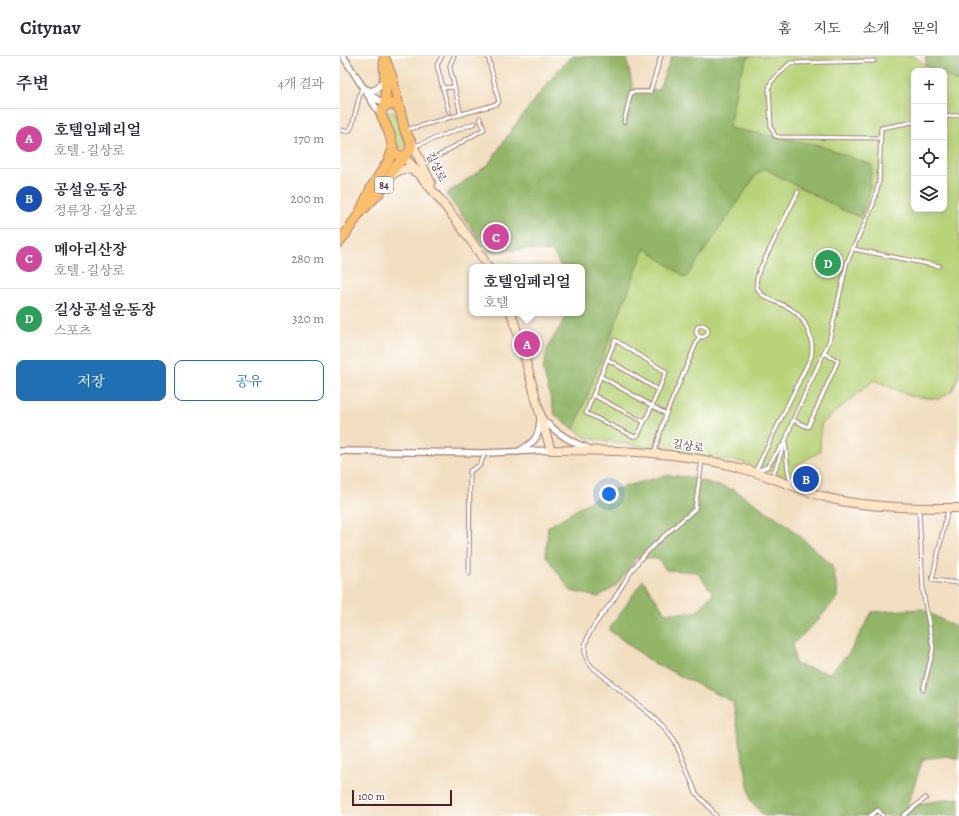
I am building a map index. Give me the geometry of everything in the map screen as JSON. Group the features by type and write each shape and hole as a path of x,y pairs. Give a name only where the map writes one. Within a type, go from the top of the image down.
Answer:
{"main road":[{"path":"386,60 387,105"},
{"path":"386,60 392,77 400,110 405,131 412,144 411,148 403,156 395,153 390,135 382,118 382,110 387,105 395,105 400,110"},
{"name":"84","path":"340,242 359,214 372,186 389,160 393,147"},
{"name":"84","path":"359,214 379,193 403,156"}],"street":[{"path":"343,56 382,118"},
{"path":"362,86 371,91 377,89 382,84 386,60"},
{"path":"362,86 374,98 387,105"},
{"name":"길상로","path":"412,144 441,203"},
{"name":"길상로","path":"403,156 466,234 486,264"},
{"path":"390,177 398,170 407,169 414,171 419,175"},
{"path":"340,451 485,453 550,450 512,316"},
{"path":"540,418 553,429 571,440 594,450"},
{"path":"518,452 535,440 538,434 540,418"},
{"name":"길상로","path":"550,450 594,450 654,453 702,460 740,468 831,498 856,503 959,508"}],"lane":[{"path":"442,56 437,65 449,112"},
{"path":"454,56 450,65 461,115"},
{"path":"405,131 461,115 499,102 488,56"},
{"path":"624,122 631,92 650,92 661,56"},
{"path":"874,61 790,63 771,82 769,88 771,127 775,136 780,138 880,138"},
{"path":"340,130 350,130 362,86"},
{"path":"442,88 454,87"},
{"path":"947,117 959,115"},
{"path":"422,166 484,129 480,118"},
{"path":"412,144 475,123"},
{"path":"772,478 785,439 832,332 844,273 853,249 869,215 876,194 880,169 881,128 911,123"},
{"path":"755,472 811,357 813,349 808,329 800,317 792,309 764,296 759,292 756,285 756,278 759,271 798,192"},
{"path":"853,249 939,266"},
{"path":"701,325 705,326 708,331 706,335 703,338 699,337 695,332 696,328 701,325"},
{"path":"654,453 666,414 699,337"},
{"path":"615,340 666,372 638,435 632,436 586,413 607,359 615,340"},
{"path":"793,420 808,427 838,360 824,352"},
{"path":"607,359 658,390"},
{"path":"600,376 666,414"},
{"path":"593,395 644,422"},
{"path":"755,472 767,467 785,439"},
{"path":"785,439 789,474 795,486"},
{"path":"469,574 470,471 480,465 485,453"},
{"path":"702,460 695,509 650,549 631,571 614,599 589,633 584,655 586,661 591,666 663,725 669,732 681,752 696,793 716,816"},
{"path":"918,507 923,591 933,648 923,690"},
{"path":"949,508 932,580 959,584"},
{"path":"903,816 926,798"},
{"path":"870,816 878,810 883,816"}],"green space":[{"path":"573,56 626,56 633,89 658,90 672,56 749,56 738,78 729,128 818,145 872,165 869,194 860,217 843,210 765,169 756,175 686,278 645,248 574,429 555,415 543,369 547,349 566,316 585,316 585,264 559,264 553,252 525,249 489,252 446,194 488,165 512,129 558,70"},
{"path":"749,56 915,56 919,61 932,68 911,68 911,212 947,212 947,77 959,83 959,376 952,391 939,399 910,396 874,380 821,424 820,452 794,466 796,480 741,462 587,438 574,429 645,248 765,169 843,210 860,217 818,145 729,128 738,78"},
{"path":"926,56 959,56 959,83 947,77 947,68 932,68 926,65"},
{"path":"391,110 395,113 405,142 403,148 396,146 387,113"},
{"path":"667,475 688,477 734,490 785,523 832,565 839,596 816,622 793,644 795,664 829,673 849,653 872,612 922,609 959,629 959,759 947,756 923,759 907,807 959,798 959,816 764,816 751,801 733,702 652,662 609,630 643,580 665,613 697,612 713,593 697,572 666,570 658,559 636,558 616,586 598,597 571,591 546,556 548,527 605,492"}],"place":[{"name":"메아리산장","path":"496,237"},
{"name":"길상공설운동장","path":"828,263"},
{"name":"호텔임페리얼","path":"527,344"},
{"name":"공설운동장","path":"806,479"}]}
